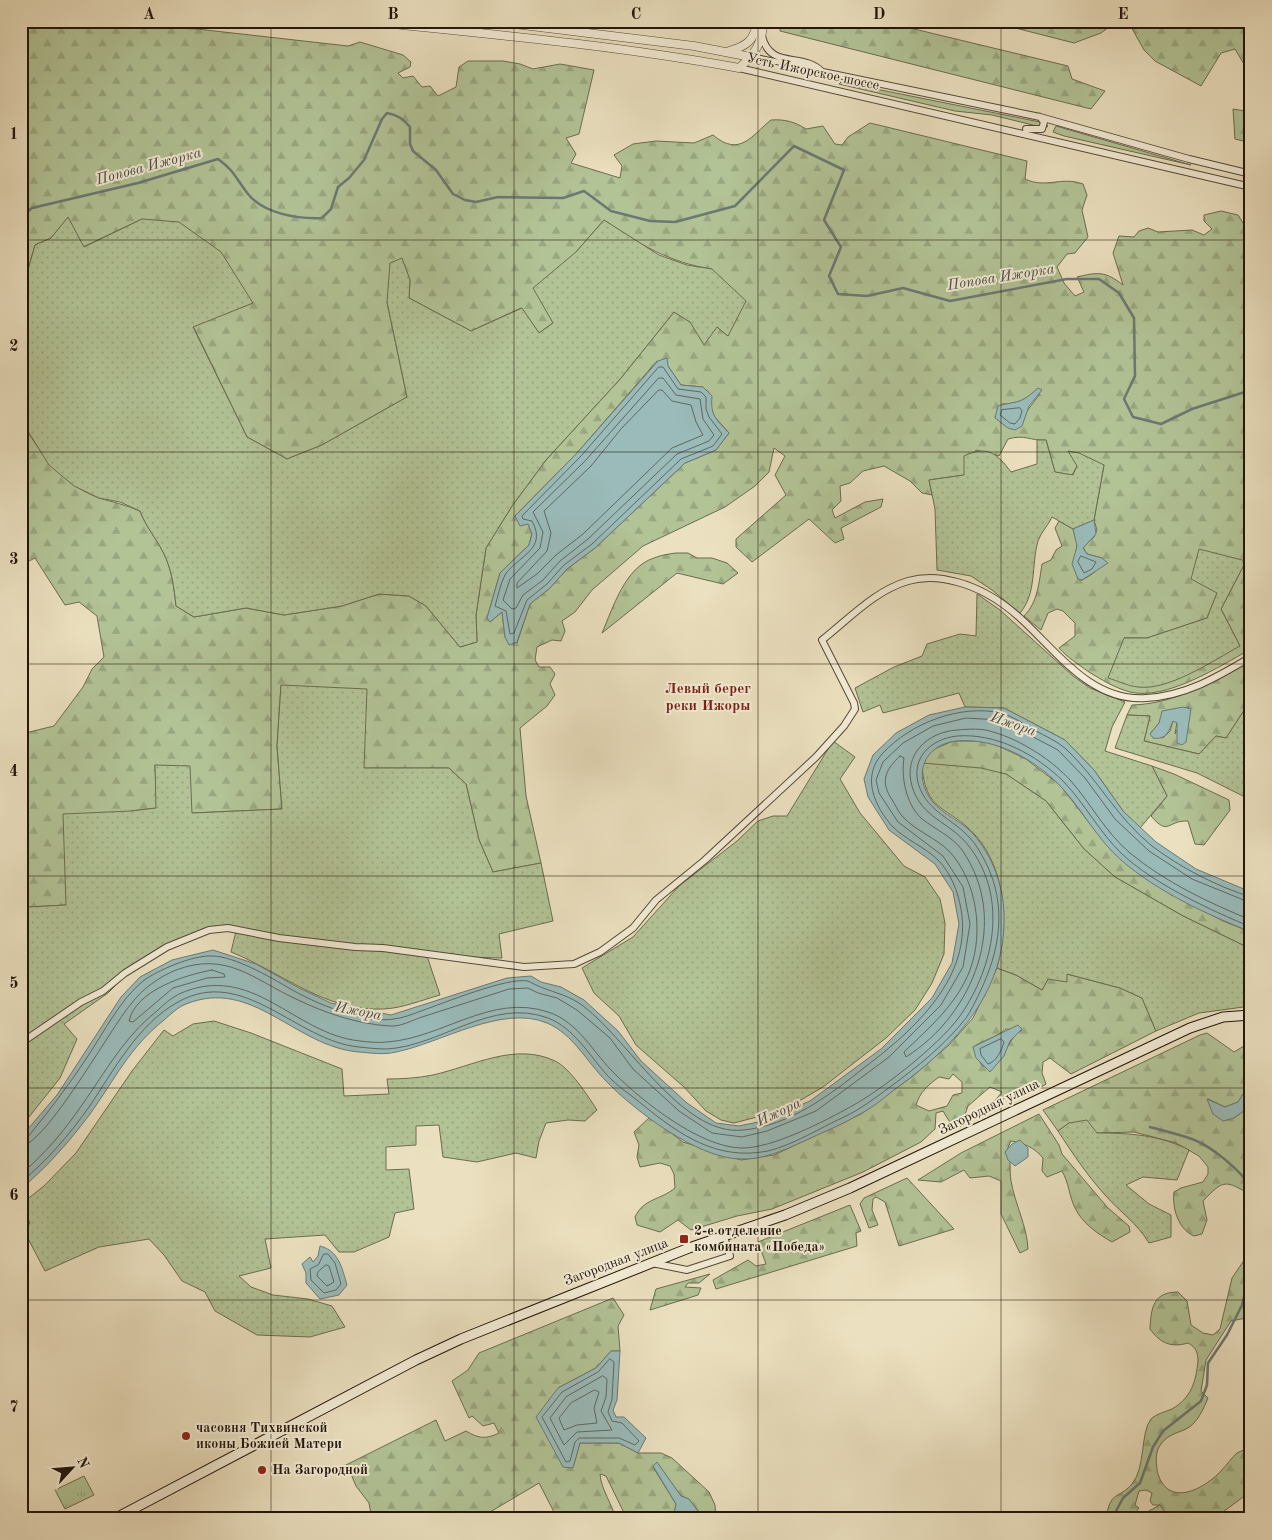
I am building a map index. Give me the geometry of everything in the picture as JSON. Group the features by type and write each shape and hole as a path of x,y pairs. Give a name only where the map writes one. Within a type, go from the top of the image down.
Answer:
{"main road":[{"name":"Загородная улица","path":"114,1519 416,1360 518,1315 785,1215 868,1180 1190,1028 1223,1017 1251,1015"}],"street":[{"name":"Усть-Ижорское шоссе","path":"363,21 587,44 739,68 1251,187"},
{"name":"Усть-Ижорское шоссе","path":"490,21 728,52 1040,117 1189,159 1251,174"},
{"path":"728,52 749,43 754,38 757,21"},
{"path":"739,68 751,58 762,36 763,21"},
{"name":"Усть-Ижорское шоссе","path":"762,36 765,46 773,55 817,65 823,73"},
{"path":"1006,129 1015,127 1034,131 1042,130 1044,122 1040,117"},
{"path":"21,1044 81,1002 103,990 125,973 166,947 209,930 228,928 279,938 355,947 383,948 524,967 574,964 600,952 633,928 656,900 705,860 816,757 844,726 855,709 854,703 822,640 878,594 907,581 932,577 966,584 985,592 1018,616 1075,672 1103,690 1123,696 1144,698 1188,690 1251,657"},
{"path":"652,1264 687,1270 730,1256 724,1237"}],"green space":[{"path":"21,21 116,21 137,26 197,29 348,46 360,42 403,55 411,62 410,67 398,73 403,78 413,76 422,87 430,86 438,96 456,87 459,67 468,61 503,61 533,69 560,64 594,70 579,134 566,138 576,154 571,163 620,178 622,166 614,155 633,144 656,141 694,143 713,135 722,142 738,144 745,142 771,120 798,124 806,129 823,126 835,144 842,145 848,137 870,123 1027,161 1025,179 1040,183 1068,181 1083,184 1087,195 1082,210 1088,237 1075,253 1067,254 1057,267 1064,283 1075,296 1084,292 1077,277 1084,275 1106,275 1123,285 1113,253 1119,236 1134,237 1139,231 1148,228 1158,232 1192,230 1204,235 1212,229 1204,221 1204,215 1221,211 1238,215 1245,226 1244,238 1251,243 1251,649 1209,672 1176,687 1144,693 1130,692 1114,686 1089,672 1059,648 1075,636 1075,623 1063,611 1057,609 1048,613 1041,630 1024,616 1035,598 1042,564 1051,560 1056,550 1062,546 1055,528 1059,521 1073,529 1077,543 1075,567 1078,579 1082,580 1095,571 1100,566 1102,558 1087,554 1083,547 1094,537 1097,530 1094,520 1104,465 1077,466 1072,475 1055,472 1046,440 1023,437 1008,439 999,456 976,450 964,475 929,480 932,495 922,493 910,481 884,466 863,471 850,483 840,486 841,501 832,510 835,518 865,502 883,499 881,507 841,528 844,539 835,543 809,519 752,562 736,547 736,539 786,495 775,475 785,456 774,448 769,472 755,486 725,507 643,546 592,590 575,612 562,621 565,631 561,641 552,640 537,647 535,660 539,667 550,667 555,674 550,684 555,695 547,706 520,728 526,796 541,863 493,872 479,840 466,784 449,768 364,768 281,685 277,746 282,809 192,813 155,765 157,808 131,811 66,905 27,907 28,884 21,885 21,734 54,726 83,687 92,669 104,657 97,616 79,602 65,605 35,558 21,565 21,420 44,456 74,485 99,498 140,511 169,565 176,606 194,617 246,608 284,615 342,606 379,594 409,596 426,606 460,647 477,642 476,615 486,548 512,506 546,460 621,378 674,312 690,322 717,327 728,336 712,269 682,262 655,251 604,220 576,252 553,323 539,333 521,308 471,331 409,298 410,280 401,258 387,302 407,397 322,445 287,459 247,437 193,326 253,303 142,219 83,247 68,218 51,238 35,245 26,278 21,277","holes":["657,361 668,366 681,385 703,387 714,416 729,433 716,450 685,463 595,548 567,569 550,588 530,604 517,643 505,637 502,612 490,622 487,618 500,573 529,545 532,533 528,524 515,516 577,453","1038,388 1039,395 1027,411 1001,423 995,417 1002,404 1022,400","1246,561 1221,609 1240,646 1124,638 1147,638 1207,618 1217,593"]},
{"path":"781,21 881,21 1068,66 1072,79 1105,91 1091,109 780,31"},
{"path":"988,21 1251,21 1251,76 1235,49 1221,53 1201,86 1155,61 1144,50 1129,23 1114,23 1101,33 1074,43"},
{"path":"841,82 1045,123 1048,126 1045,128 992,115 955,111 839,84"},
{"path":"1233,109 1251,112 1251,143 1235,139"},
{"path":"1056,126 1191,165 1064,136 1053,132"},
{"path":"68,217 84,247 142,219 179,222 221,252 253,303 193,327 247,437 287,459 322,445 407,397 387,302 390,263 402,258 410,280 409,298 471,331 522,308 539,333 553,323 533,288 576,252 604,220 659,255 687,265 712,269 746,301 728,336 717,327 704,345 690,322 674,312 621,378 546,460 512,506 486,548 476,615 477,642 460,647 426,606 409,596 379,594 342,606 284,615 246,608 194,617 176,606 169,565 140,511 120,502 99,498 74,486 49,465 21,420 21,277 26,277 35,245 51,238"},
{"path":"1037,440 1046,440 1055,472 1073,475 1077,466 1068,451 1079,453 1104,465 1094,520 1073,529 1052,517 1041,535 1036,550 1029,597 1020,613 971,576 937,570 935,509 929,480 964,475 964,456 979,451 985,451 996,456 1011,472 1037,464"},
{"path":"1199,549 1246,561 1221,609 1240,646 1191,673 1163,684 1138,687 1108,678 1124,638 1147,638 1207,618 1217,593 1191,579"},
{"path":"676,553 688,553 697,558 712,558 727,563 738,573 723,584 677,573 602,633 621,590 635,570 654,558"},
{"path":"977,594 1000,610 1073,676 1090,688 1125,702 1112,727 1105,751 1152,766 1167,796 1140,828 1123,811 1094,770 1065,740 1004,708 965,707 959,693 883,713 880,705 863,712 855,688 894,667 922,656 927,644 960,634 976,636"},
{"path":"1251,660 1251,712 1245,709 1226,738 1216,736 1199,754 1144,741 1150,716 1127,715 1132,705 1148,704 1179,696","holes":["1189,707 1175,734 1177,722 1173,721 1170,731 1163,738 1150,734 1159,723 1163,711"]},
{"path":"281,685 367,689 364,768 449,768 466,784 479,840 493,872 541,863 553,921 499,934 502,958 427,956 440,995 384,1009 363,1008 343,1004 305,990 231,952 236,931 205,928 174,942 135,966 108,993 64,1024 77,1039 60,1078 21,1127 21,885 28,884 28,907 66,905 63,814 156,808 155,765 190,766 192,813 282,809 277,746"},
{"path":"1245,709 1251,712 1251,800 1197,773 1115,748 1127,715 1150,716 1144,741 1199,754 1216,736 1226,738"},
{"path":"833,741 855,757 840,779 860,813 904,866 925,877 940,899 945,923 944,954 932,983 915,1010 886,1038 823,1087 799,1101 757,1117 734,1123 721,1120 706,1111 684,1087 636,1045 619,1016 594,993 582,968 633,937 679,886 737,841 758,821 773,816 787,816"},
{"path":"953,741 988,741 1026,759 1060,785 1094,829 1164,890 1223,921 1251,932 1251,949 1183,916 1115,877 1084,849 1046,801 1006,774 922,763 932,750"},
{"path":"922,763 981,768 1006,774 1046,801 1084,849 1115,877 1183,916 1251,949 1251,1006 1199,1013 1156,1031 1142,998 1120,988 1067,974 1067,982 1048,979 1042,990 1016,975 997,968 1003,934 1003,917 999,882 994,866 976,836 966,826 940,807 927,792"},
{"path":"1152,766 1174,774 1229,800 1230,810 1204,845 1195,844 1188,821 1181,821 1165,827 1161,826 1151,816 1167,796"},
{"path":"997,968 1016,975 1042,990 1048,979 1067,974 1120,988 1142,998 1156,1031 1071,1074 1050,1058 1043,1062 1042,1073 1046,1084 1042,1087 1014,1091 1005,1097 995,1108 993,1103 1002,1092 990,1087 968,1106 961,1126 954,1129 943,1111 936,1113 935,1129 921,1142 863,1172 772,1209 737,1216 691,1230 678,1220 660,1232 637,1225 635,1217 643,1206 675,1188 674,1174 670,1166 660,1163 640,1167 637,1157 639,1145 634,1132 650,1117 683,1142 741,1160 774,1155 861,1114 913,1076 949,1045 973,1018","holes":["1006,1029 1022,1030 1011,1041 996,1065 982,1066 973,1047","953,1074 962,1082 962,1093 953,1095 947,1106 929,1111 916,1105 922,1093 931,1083 939,1077 949,1079"]},
{"path":"214,1021 251,1033 342,1069 344,1096 389,1094 387,1079 427,1076 494,1058 525,1054 540,1056 561,1065 578,1083 597,1110 585,1121 568,1120 546,1123 539,1141 536,1158 516,1153 477,1162 443,1157 439,1125 416,1126 416,1145 386,1147 386,1170 409,1169 414,1209 395,1213 389,1237 354,1252 339,1252 325,1235 265,1239 271,1268 239,1276 251,1287 273,1295 308,1299 332,1306 345,1327 310,1337 257,1335 215,1311 205,1292 182,1281 164,1255 149,1239 99,1247 45,1271 24,1231 30,1223 21,1204 44,1186 76,1153 132,1071 164,1030 173,1036 193,1024"},
{"path":"1251,1032 1251,1092 1245,1091 1238,1102 1225,1107 1208,1099 1234,1118 1245,1110 1251,1111 1251,1195 1230,1185 1221,1185 1203,1201 1207,1220 1202,1234 1194,1236 1188,1233 1177,1217 1174,1205 1174,1192 1203,1182 1208,1174 1208,1167 1199,1156 1176,1143 1134,1132 1097,1133 1069,1123 1058,1131 1043,1110 1200,1035 1207,1033 1234,1052 1244,1046"},
{"path":"1039,1114 1059,1145 1062,1154 1108,1208 1129,1226 1130,1232 1112,1242 1096,1232 1078,1213 1062,1171 1047,1177 1042,1171 1043,1158 1040,1154 1016,1142 1011,1141 1007,1150 1010,1177 1027,1240 1028,1249 1020,1253 1001,1214 1001,1181 989,1176 970,1178 964,1170 941,1182 918,1180 961,1153"},
{"path":"1087,1120 1097,1133 1156,1138 1189,1150 1177,1180 1143,1177 1126,1185 1149,1204 1171,1215 1171,1237 1149,1243 1134,1224 1098,1187 1080,1164 1058,1131 1069,1123"},
{"path":"907,1178 954,1229 899,1246 885,1202 876,1197 873,1199 872,1210 878,1225 869,1228 860,1204 864,1198"},
{"path":"850,1205 861,1231 856,1233 857,1246 716,1289 713,1280 748,1260 756,1266 766,1264 758,1242"},
{"path":"1247,1256 1251,1257 1251,1317 1231,1321 1206,1360 1201,1391 1208,1398 1202,1411 1190,1427 1171,1435 1162,1443 1156,1460 1158,1474 1163,1484 1170,1490 1178,1493 1187,1492 1206,1484 1237,1453 1251,1447 1251,1491 1223,1512 1218,1519 1170,1519 1160,1505 1153,1505 1150,1501 1152,1493 1146,1490 1139,1491 1135,1505 1139,1508 1130,1519 1106,1519 1112,1499 1127,1489 1136,1477 1145,1433 1151,1419 1158,1414 1172,1409 1184,1400 1196,1376 1198,1358 1193,1346 1188,1343 1176,1345 1166,1343 1158,1338 1150,1329 1151,1314 1155,1303 1163,1295 1178,1292 1187,1301 1191,1325 1203,1333 1213,1335 1220,1329 1232,1278"},
{"path":"710,1274 699,1283 688,1283 685,1287 701,1288 698,1295 650,1310 656,1289"},
{"path":"613,1298 624,1315 618,1326 620,1351 611,1351 596,1368 558,1388 573,1467 580,1443 619,1443 638,1453 661,1453 672,1458 709,1492 715,1505 716,1519 698,1511 689,1499 681,1496 657,1463 653,1467 676,1504 673,1519 627,1519 606,1476 600,1474 602,1485 616,1519 542,1519 554,1512 539,1483 490,1512 454,1519 369,1519 371,1514 369,1503 356,1486 351,1474 342,1467 436,1420 445,1441 466,1431 482,1437 490,1437 499,1433 494,1423 483,1426 472,1416 469,1418 452,1381 468,1370 479,1353"},
{"path":"84,1476 94,1495 65,1509 55,1490"},
{"path":"1160,1505 1170,1519 1134,1519"}],"water":[{"path":"667,358 668,366 681,385 703,387 712,396 713,413 729,433 716,450 685,463 595,548 567,569 550,588 530,604 517,642 509,645 505,637 502,612 490,622 487,618 500,573 529,545 532,534 528,524 520,526 515,516 577,453 658,361"},
{"path":"1038,388 1042,390 1029,406 1022,426 1015,430 1008,428 995,418 998,406 1023,400"},
{"path":"1094,520 1096,534 1083,548 1087,554 1102,558 1108,563 1082,580 1078,579 1072,564 1077,546 1073,529"},
{"name":"Ижора","path":"965,707 1004,708 1065,740 1094,770 1123,811 1156,842 1196,869 1251,892 1251,932 1183,901 1135,872 1105,844 1053,778 1028,760 1000,747 986,743 956,741 936,748 929,755 922,772 923,781 932,801 975,836 987,853 996,873 1002,893 1004,913 1003,941 997,967 987,991 974,1013 940,1052 875,1105 839,1125 772,1154 748,1159 723,1157 686,1142 650,1119 618,1093 599,1074 565,1034 547,1023 529,1018 491,1021 414,1047 382,1054 336,1047 314,1039 253,1006 232,999 210,998 183,1005 141,1042 123,1064 90,1114 74,1134 49,1163 21,1189 21,1137 57,1095 121,997 140,977 172,960 213,950 256,964 331,1003 391,1015 507,978 531,976 541,982 561,987 584,1000 618,1031 641,1061 687,1103 716,1123 739,1126 763,1121 810,1101 881,1049 932,998 952,963 959,924 953,892 935,864 889,830 868,797 864,779 873,755 896,733 929,715"},
{"path":"1183,707 1191,709 1186,742 1182,745 1177,743 1177,723 1173,721 1164,736 1153,738 1150,734 1159,723 1162,711"},
{"path":"1018,1025 1022,1029 1010,1041 1004,1056 990,1072 976,1058 973,1047"},
{"path":"1245,1091 1251,1092 1251,1111 1245,1110 1234,1118 1223,1121 1213,1114 1207,1099 1225,1107 1238,1102"},
{"path":"1020,1140 1028,1148 1028,1157 1015,1166 1008,1160 1005,1152 1012,1144"},
{"path":"320,1246 336,1256 347,1285 339,1295 320,1299 306,1283 306,1273 302,1264 310,1257 313,1262 318,1256"},
{"path":"611,1351 620,1351 617,1400 613,1410 616,1417 624,1417 646,1438 638,1453 619,1443 580,1443 573,1468 563,1467 536,1417 558,1388 596,1368"},
{"path":"657,1462 681,1496 689,1499 698,1511 714,1519 673,1519 676,1504 653,1466"}],"waterway":[{"name":"Попова Ижорка","path":"21,217 32,208 138,183 218,159 232,171 248,194 263,206 282,214 322,218 331,209 338,187 349,178 364,160 382,119 387,113 400,118 410,127 410,144 413,151 436,170 453,194 465,200 476,202 498,197 563,198 584,191 611,211 650,221 675,222 735,206 794,146 844,170 824,220 841,247 829,276 838,294 867,296 903,288 950,301 1067,279 1099,279 1119,293 1134,318 1135,376 1124,399 1133,417 1161,424 1192,409 1251,390"},
{"path":"1150,1127 1200,1142 1233,1166 1251,1188"},
{"path":"1115,1519 1115,1513 1123,1498 1140,1483 1153,1447 1163,1431 1201,1401 1207,1385 1208,1363 1227,1335 1242,1305 1251,1269"}],"place":[{"name":"2-е отделение комбината «Победа»","path":"684,1239"},
{"name":"часовня Тихвинской иконы Божией Матери","path":"186,1436"},
{"name":"На Загородной","path":"262,1470"}],"district":[{"name":"Левый берег реки Ижоры","path":"708,698"}]}
